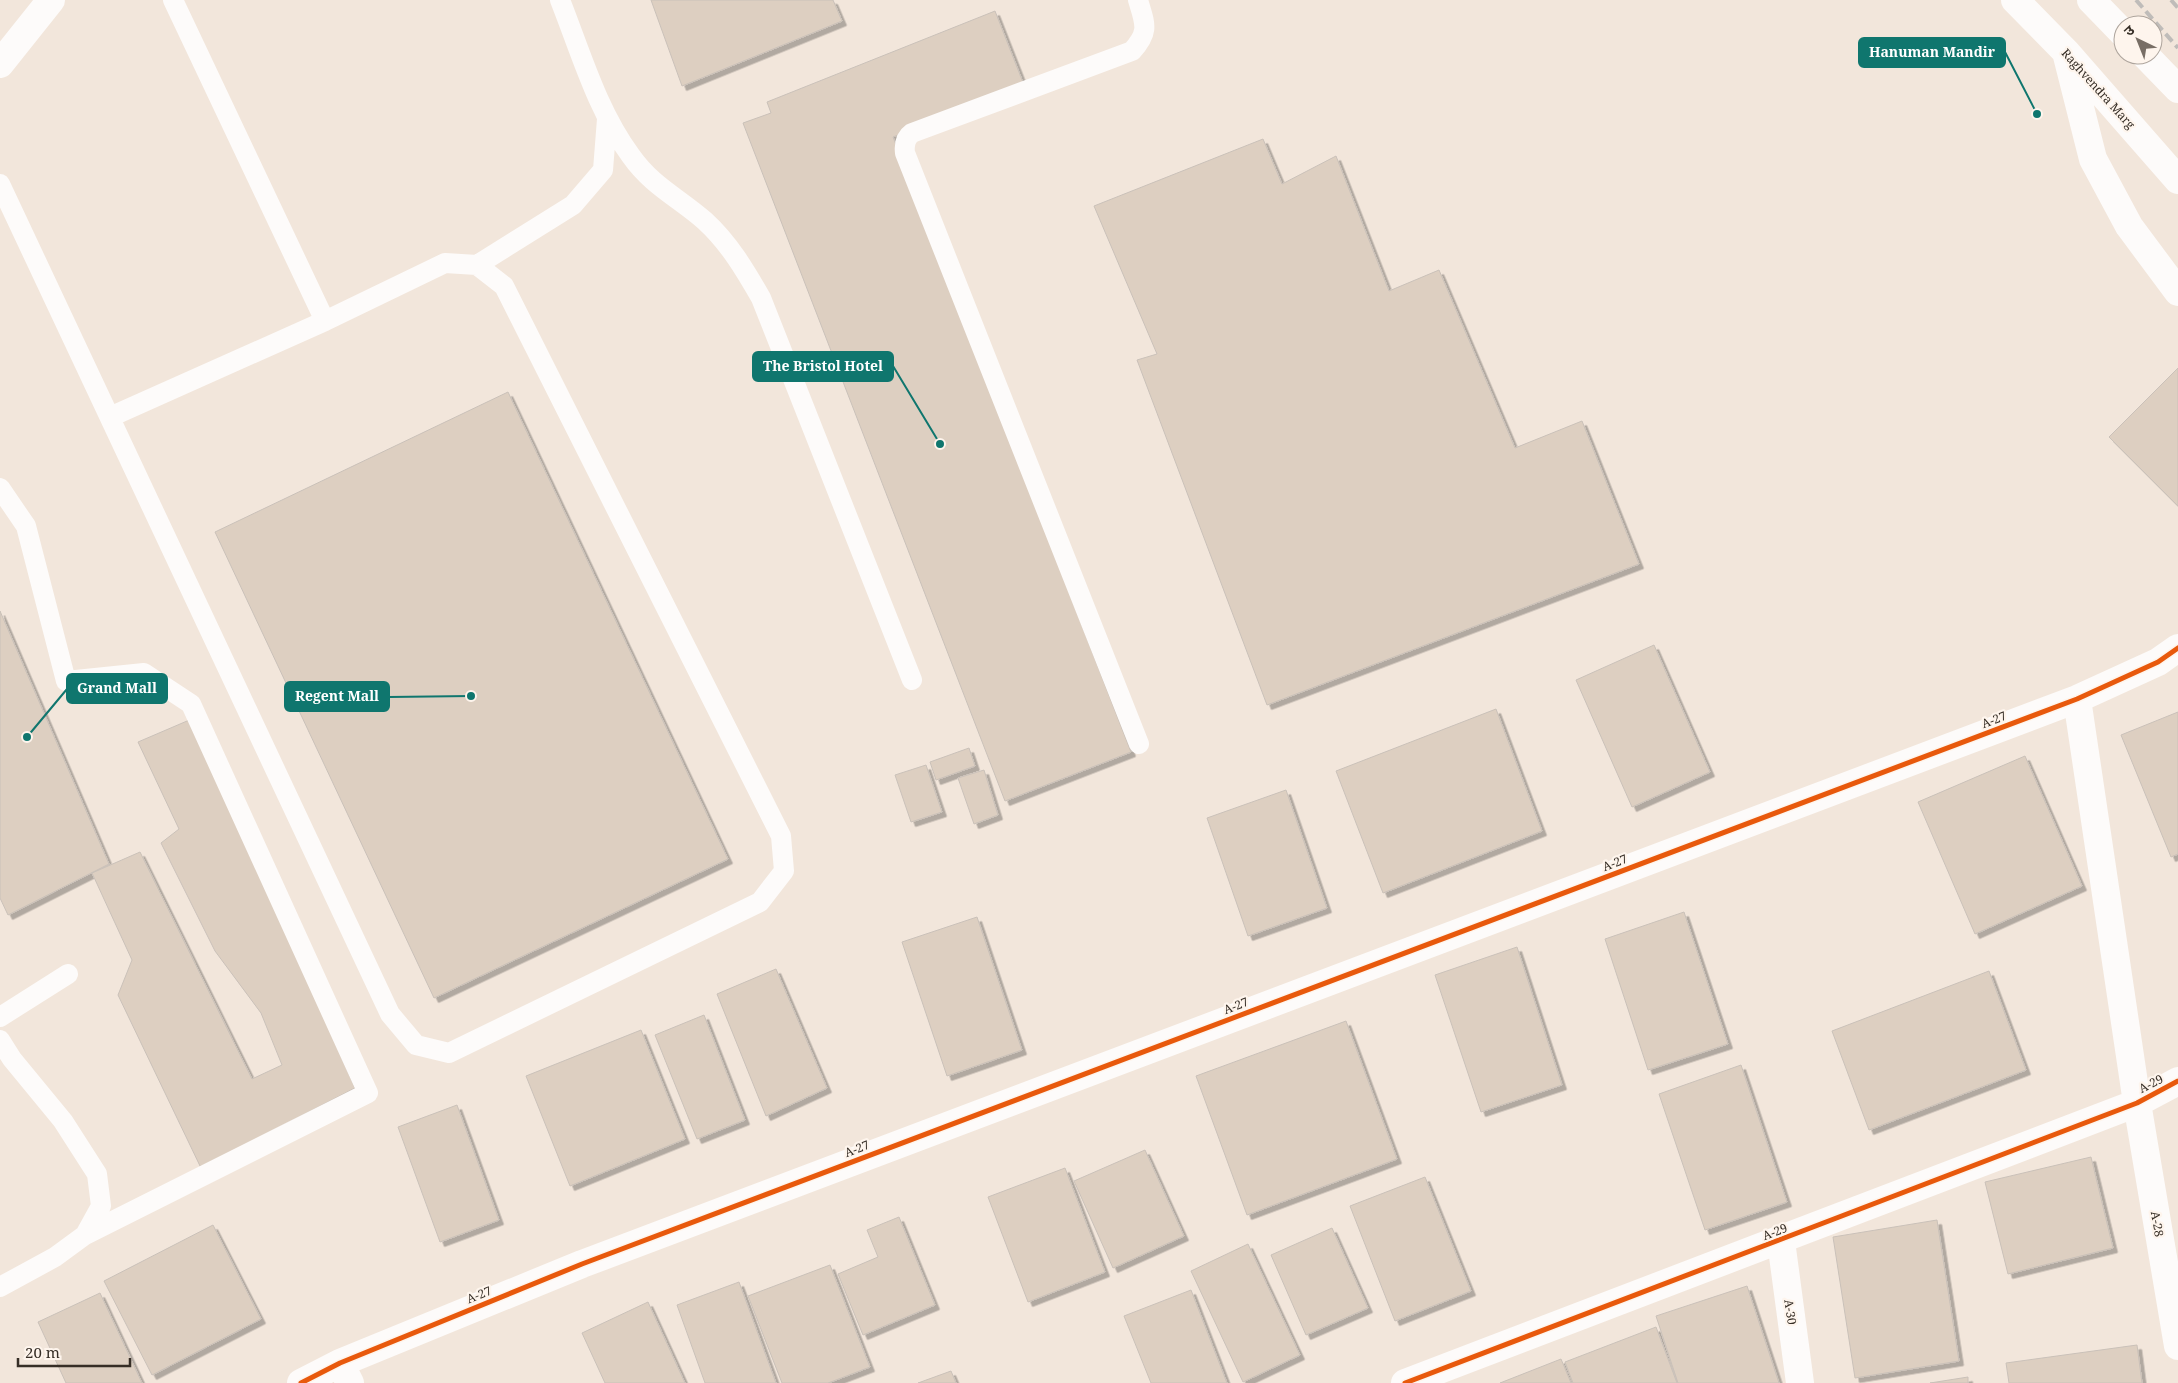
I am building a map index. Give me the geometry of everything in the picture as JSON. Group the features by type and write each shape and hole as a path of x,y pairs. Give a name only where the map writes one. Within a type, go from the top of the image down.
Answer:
{"street":[{"path":"0,64 51,0"},
{"name":"Raghvendra Marg","path":"2015,0 2066,52 2178,180"},
{"path":"2091,0 2113,23"},
{"path":"2066,52 2093,159 2129,226 2178,292"},
{"path":"2155,65 2178,89"},
{"name":"A-27","path":"301,1383 345,1373 582,1264 2077,699 2158,662 2178,648"},
{"name":"A-28","path":"2077,699 2137,1102 2178,1346"},
{"name":"A-29","path":"1405,1383 1781,1241 2137,1102 2178,1081"},
{"name":"A-30","path":"1781,1241 1800,1383"}],"lane":[{"path":"173,0 325,321"},
{"path":"560,0 607,119 632,157 657,185 705,222 739,259 761,298 912,680"},
{"path":"1138,0 1146,26 1142,40 1132,51 912,133 908,136 904,145 905,153 1139,744"},
{"path":"477,265 573,205 603,170 607,119"},
{"path":"0,184 390,1014 416,1045 449,1053 760,902 784,871 781,836 509,295 504,286 477,265 445,263 325,321 110,417"},
{"path":"0,488 26,526 66,681 144,673 191,704 368,1093 85,1235 55,1257 0,1287"},
{"path":"0,1017 68,974"},
{"path":"0,1040 12,1059 63,1121 97,1174 101,1206 85,1235"}],"building":[{"path":"651,0 833,0 842,21 682,86"},
{"path":"995,11 1024,85 893,137 1131,752 1005,801 743,123 771,113 767,102"},
{"path":"1263,139 1282,184 1336,156 1389,291 1439,270 1515,448 1582,421 1639,564 1267,705 1137,360 1157,354 1094,206"},
{"path":"2178,368 2178,506 2109,437"},
{"path":"508,392 728,859 434,998 215,532"},
{"path":"0,611 109,864 8,915 0,898"},
{"path":"1654,645 1710,772 1632,807 1576,680"},
{"path":"1496,709 1542,831 1383,893 1336,771"},
{"path":"2178,712 2178,854 2171,857 2121,735"},
{"path":"194,718 355,1088 201,1168 118,995 132,960 92,873 140,852 252,1079 282,1065 261,1013 215,951 161,843 179,829 138,742"},
{"path":"969,748 975,766 936,780 930,762"},
{"path":"2025,756 2082,886 1975,934 1918,802"},
{"path":"926,765 942,812 911,822 895,775"},
{"path":"984,770 998,815 974,824 958,778"},
{"path":"1286,790 1327,908 1248,936 1207,818"},
{"path":"1684,912 1728,1044 1648,1070 1605,939"},
{"path":"977,917 1022,1050 947,1076 902,942"},
{"path":"1517,947 1562,1085 1481,1112 1435,975"},
{"path":"776,969 827,1088 766,1116 717,994"},
{"path":"1989,971 2026,1070 1869,1130 1832,1031"},
{"path":"704,1015 745,1120 697,1139 655,1035"},
{"path":"1346,1021 1397,1159 1247,1215 1196,1076"},
{"path":"641,1030 685,1139 570,1186 526,1076"},
{"path":"1741,1065 1787,1202 1705,1230 1659,1094"},
{"path":"457,1105 499,1220 440,1242 398,1127"},
{"path":"1145,1150 1184,1236 1113,1268 1074,1181"},
{"path":"2091,1157 2113,1248 2008,1274 1985,1182"},
{"path":"1065,1168 1105,1272 1028,1302 988,1197"},
{"path":"1425,1177 1471,1291 1395,1321 1350,1206"},
{"path":"899,1217 935,1305 863,1335 838,1274 878,1257 867,1230"},
{"path":"1937,1220 1959,1361 1855,1378 1833,1237"},
{"path":"213,1225 261,1319 152,1375 104,1281"},
{"path":"1332,1228 1368,1308 1306,1335 1271,1255"},
{"path":"1248,1244 1300,1355 1243,1382 1191,1271"},
{"path":"830,1265 870,1367 828,1383 782,1383 748,1296"},
{"path":"739,1282 776,1383 705,1383 677,1305"},
{"path":"1747,1286 1779,1383 1678,1383 1656,1316"},
{"path":"1191,1290 1227,1383 1151,1383 1124,1316"},
{"path":"100,1293 142,1383 66,1383 38,1322"},
{"path":"648,1302 685,1383 605,1383 582,1333"},
{"path":"1656,1327 1677,1383 1573,1383 1565,1362"},
{"path":"2137,1345 2142,1383 2009,1383 2006,1363"},
{"path":"1561,1359 1571,1383 1500,1383"},
{"path":"951,1371 956,1383 918,1383"},
{"path":"1968,1377 1968,1383 1930,1383"}],"railway":[{"path":"2136,0 2178,48"},
{"path":"2171,0 2178,8"}],"cycle path":[{"path":"301,1383 340,1363 582,1264 2077,699 2158,662 2178,648"},
{"path":"1405,1383 2137,1103 2178,1081"}],"place":[{"name":"Hanuman Mandir","path":"2037,114"},
{"name":"The Bristol Hotel","path":"940,444"},
{"name":"Regent Mall","path":"471,696"},
{"name":"Grand Mall","path":"27,737"}]}
